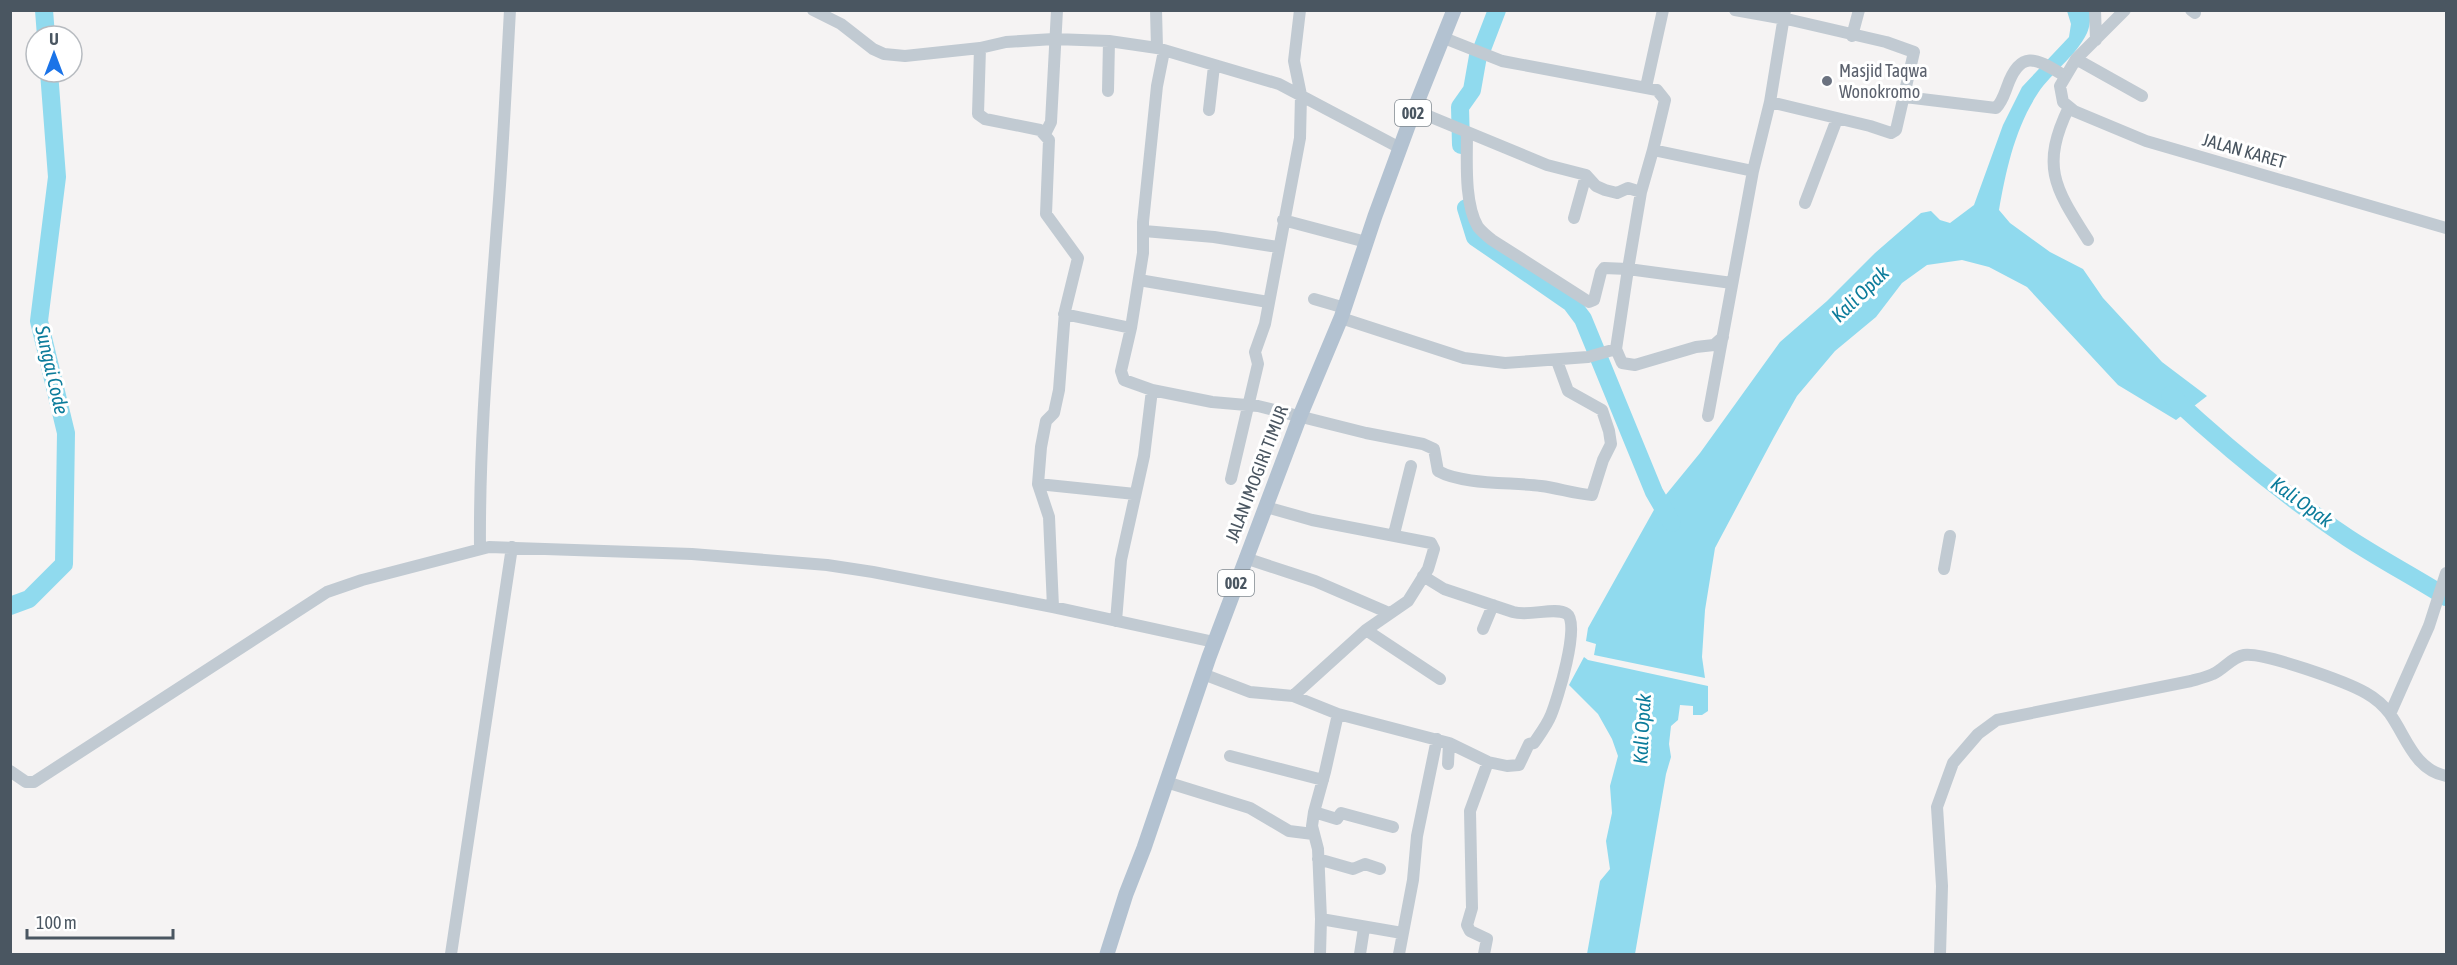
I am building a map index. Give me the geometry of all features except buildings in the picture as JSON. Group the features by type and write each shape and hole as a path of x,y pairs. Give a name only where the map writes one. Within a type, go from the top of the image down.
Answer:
{"main road":[{"name":"JALAN IMOGIRI TIMUR","path":"1107,954 1125,894 1144,848 1214,642 1300,416 1343,313 1414,110 1454,10"}],"street":[{"path":"480,549 479,486 486,359 510,10"},
{"path":"813,10 841,24 873,49 884,54 905,56 980,48 1006,42 1054,39 1109,41 1161,49 1279,84 1401,148"},
{"path":"1045,134 1051,123 1057,10"},
{"path":"1156,10 1161,49 1139,280 1121,371 1122,377 1152,390 1212,402 1248,405 1429,446 1434,449 1438,471 1444,474 1470,480 1538,486 1592,495 1611,444 1609,431 1602,410 1568,391 1557,361"},
{"path":"1231,479 1258,364 1255,352 1265,324 1300,138 1301,95 1294,61 1300,10"},
{"path":"1646,87 1663,10"},
{"path":"1735,10 1784,15 1852,36 1886,42 1914,52 1896,130 1891,134 1870,126 1770,102"},
{"path":"1852,36 1859,10"},
{"path":"2096,10 2096,40"},
{"path":"2088,240 2063,201 2053,169 2054,146 2069,107 2063,102 2060,93 2060,73 2125,10"},
{"path":"1708,416 1753,171 1770,102 1784,15"},
{"path":"1444,38 1502,61 1657,90 1665,100 1641,192 1612,350 1622,363 1635,365 1696,347 1714,345 1722,337"},
{"path":"1108,92 1109,41"},
{"path":"980,48 977,109 981,118 1040,130 1045,134 1049,140 1046,214 1078,258 1064,314 1059,390 1054,413 1044,426 1038,484 1049,517 1053,607"},
{"path":"2076,59 2142,96"},
{"path":"1905,97 1996,108 2003,98 2016,67 2027,60 2040,62 2060,73"},
{"path":"1209,110 1214,66"},
{"name":"JALAN KARET","path":"2069,107 2146,141 2446,228"},
{"path":"1414,110 1547,165 1586,175 1596,186 1605,190 1617,193 1628,188 1641,192"},
{"path":"1805,203 1837,119"},
{"path":"1464,131 1470,197 1474,218 1480,230 1588,302 1594,300 1604,268 1628,269 1732,283"},
{"path":"1653,150 1753,171"},
{"path":"1574,218 1586,175"},
{"path":"1283,220 1366,242"},
{"path":"1144,231 1214,237 1278,247"},
{"path":"1139,280 1268,302"},
{"path":"1314,299 1343,313 1464,358 1505,363 1557,361 1588,357 1612,350"},
{"path":"1064,314 1131,328"},
{"path":"1116,621 1121,560 1144,456 1152,390"},
{"path":"1394,534 1411,466"},
{"path":"1038,484 1135,494"},
{"path":"1266,507 1312,520 1394,534 1434,545 1423,576 1408,601 1366,630 1293,696"},
{"path":"1944,569 1950,536"},
{"path":"451,954 512,547"},
{"path":"10,771 26,782 34,782 327,592 362,580 480,549 512,547 692,554 827,565 1053,607 1214,642"},
{"path":"1245,558 1316,581 1389,613"},
{"path":"2390,714 2429,626 2446,573"},
{"path":"1203,674 1250,692 1293,696 1338,714 1443,741 1488,762 1519,765 1524,759 1529,744 1534,743 1551,715 1572,640 1571,618 1567,613 1548,611 1523,615 1444,589 1423,576"},
{"path":"1483,629 1493,605"},
{"path":"1366,630 1440,679"},
{"path":"1940,954 1942,886 1937,807 1953,763 1978,734 1997,720 2192,681 2213,674 2246,655 2275,660 2349,685 2375,699 2390,714 2405,743 2420,762 2432,771 2446,776"},
{"path":"1320,954 1318,849 1313,834 1314,812 1338,714"},
{"path":"1443,741 1448,764"},
{"path":"1399,954 1411,890 1417,836 1443,741"},
{"path":"1230,756 1323,780"},
{"path":"1484,954 1487,939 1468,929 1467,925 1472,908 1470,811 1488,762"},
{"path":"1167,782 1250,808 1289,831 1313,834"},
{"path":"1314,812 1337,819 1341,813 1393,827"},
{"path":"1318,859 1353,869 1365,864 1380,869"},
{"path":"1321,920 1402,933"},
{"path":"1360,954 1364,928"}],"water":[{"path":"2067,11 2092,11 2088,31 2077,49 2038,93 2023,120 2012,150 1999,210 2010,223 2050,252 2083,269 2103,298 2162,362 2207,396 2176,420 2118,385 2027,287 1989,267 1962,260 1927,265 1902,283 1876,317 1835,351 1797,396 1774,437 1715,548 1705,610 1702,657 1705,678 1594,655 1596,644 1586,641 1588,628 1655,508 1700,453 1780,342 1921,213 1931,211 1940,220 1950,223 1974,205 2003,125 2022,87 2069,37 2071,24"},
{"path":"1584,657 1588,660 1708,686 1708,711 1702,715 1693,715 1693,706 1680,705 1678,720 1671,726 1669,744 1671,757 1666,774 1635,954 1587,954 1600,881 1610,869 1606,841 1612,813 1610,786 1618,756 1612,739 1598,714 1569,685"}],"waterway":[{"name":"Sungai Code","path":"44,10 45,24"},
{"path":"1482,49 1497,10"},
{"path":"1461,145 1460,107 1472,90 1478,56"},
{"name":"Sungai Code","path":"10,606 29,599 64,564 66,433 39,321 57,177 50,84"},
{"path":"1466,208 1475,237 1571,303 1583,319 1654,492 1672,523"},
{"name":"Kali Opak","path":"2170,395 2234,452 2301,505 2360,546 2446,597"}],"place":[{"name":"Masjid Taqwa Wonokromo","path":"1827,81"}]}
